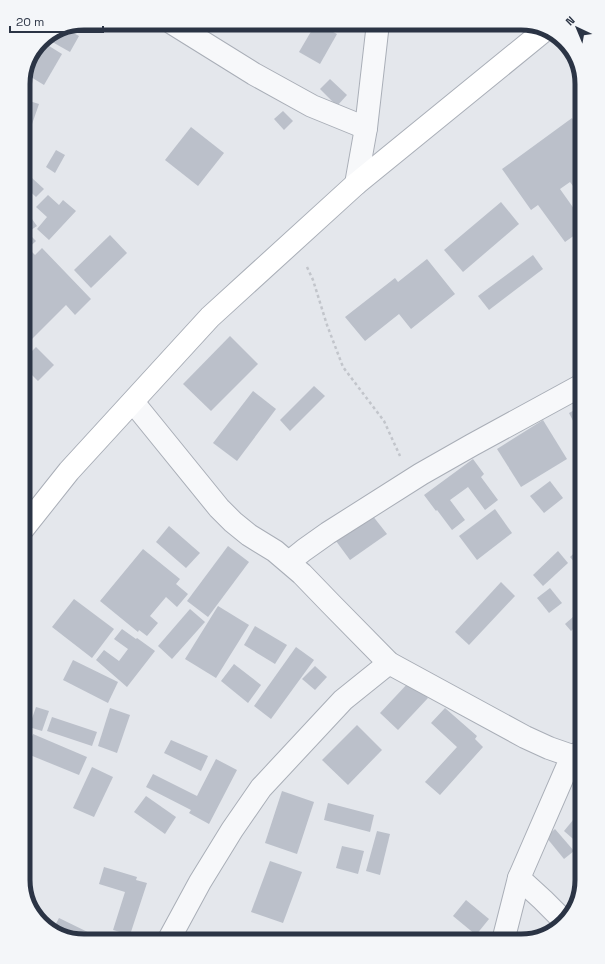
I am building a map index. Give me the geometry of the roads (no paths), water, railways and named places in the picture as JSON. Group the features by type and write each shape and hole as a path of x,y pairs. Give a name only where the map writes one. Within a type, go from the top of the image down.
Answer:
{"main road":[{"path":"30,521 69,471 210,318 356,184 540,34"}],"street":[{"path":"183,30 254,74 312,106 366,128"},
{"path":"356,184 366,128 377,30"},
{"path":"289,562 328,532 408,482 575,389"},
{"path":"133,402 210,497 233,522 289,562 389,663 525,737 549,748 575,754"},
{"path":"172,934 200,882 232,830 261,788 343,700 389,663"},
{"path":"505,934 519,878 575,758"},
{"path":"519,878 560,917"}]}
